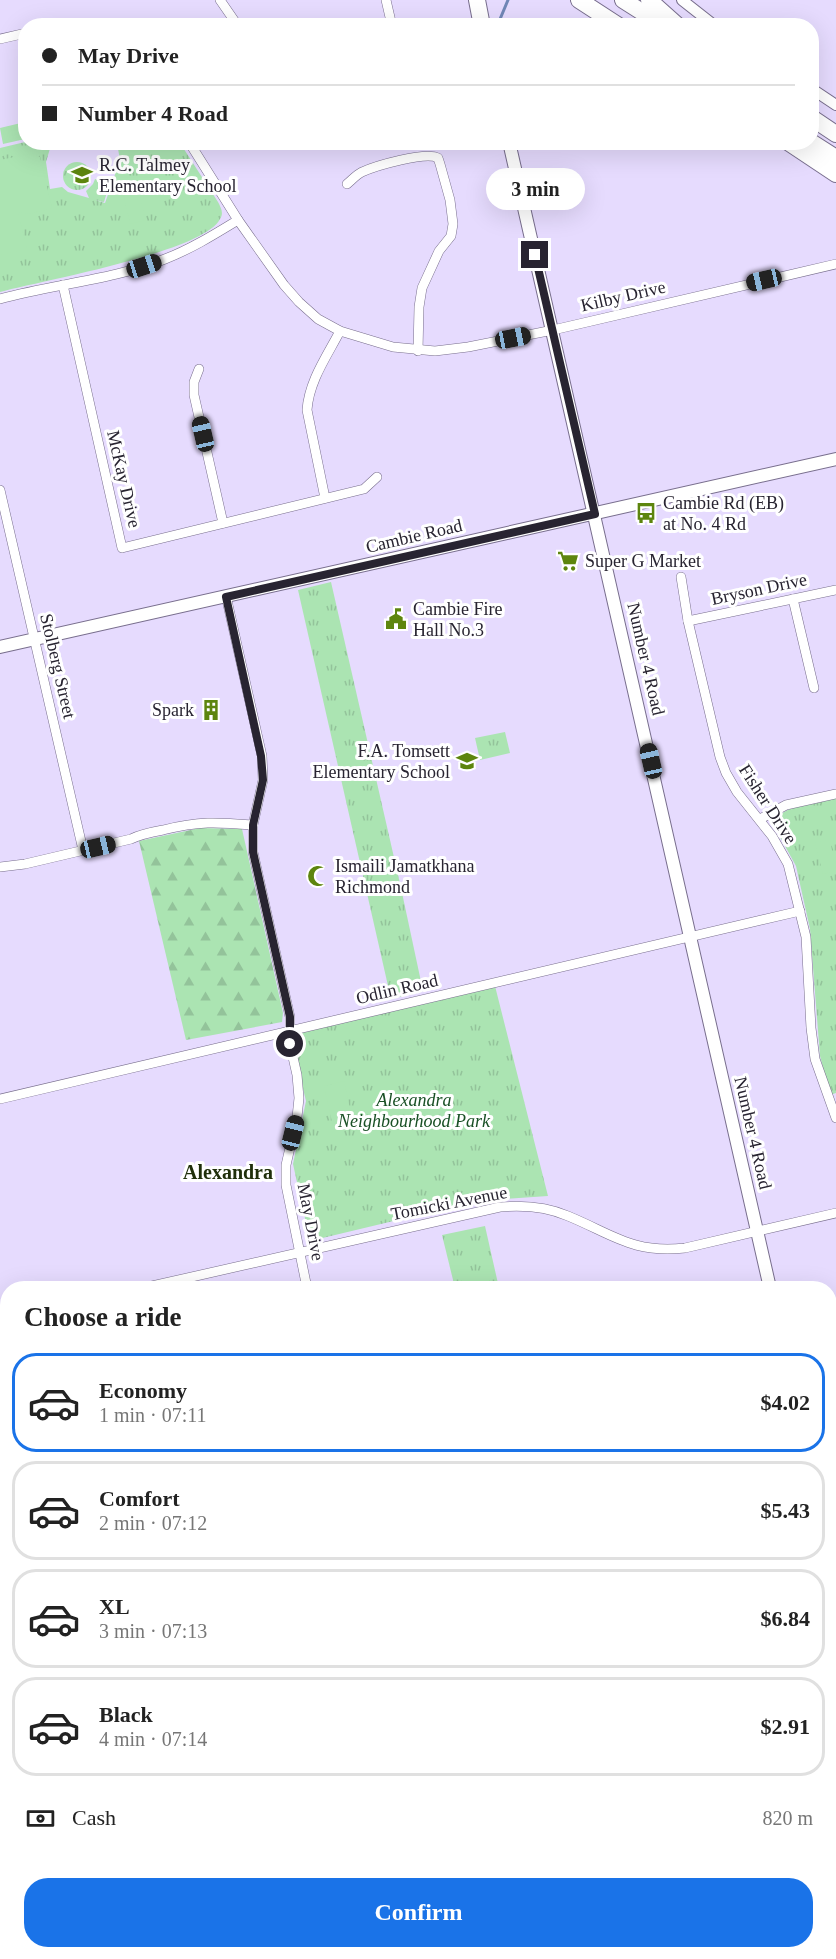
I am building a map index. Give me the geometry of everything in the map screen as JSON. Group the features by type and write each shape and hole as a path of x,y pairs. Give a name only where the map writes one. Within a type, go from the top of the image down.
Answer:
{"highway":[{"path":"477,0 480,18"},
{"path":"579,0 607,18"},
{"path":"623,0 651,18"},
{"path":"649,0 669,18"},
{"path":"819,123 836,134"},
{"path":"819,147 836,158"},
{"path":"800,150 836,174"}],"main road":[{"name":"Number 4 Road","path":"511,150 768,1281"},
{"name":"Cambie Road","path":"0,646 836,459"}],"street":[{"path":"220,0 232,18"},
{"path":"387,0 390,18"},
{"path":"682,0 704,18"},
{"path":"0,39 18,35"},
{"path":"819,94 836,105"},
{"name":"Kilby Drive","path":"194,150 238,220 299,302 318,318 340,331 380,345 418,351 468,347 553,330 836,264"},
{"path":"347,184 359,173 374,168 427,155 438,158 450,200 452,236 439,251 422,288 418,351"},
{"path":"0,299 165,259 203,241 238,220"},
{"name":"McKay Drive","path":"63,285 122,548 364,489 377,477"},
{"path":"325,498 309,423 308,397 340,331"},
{"path":"199,369 194,382 194,395 223,523"},
{"name":"Stolberg Street","path":"0,490 83,850"},
{"name":"Fisher Drive","path":"681,577 688,621 720,757 737,792 760,819 788,864 806,937 815,1059 836,1118"},
{"name":"Bryson Drive","path":"688,621 836,590"},
{"name":"May Drive","path":"226,597 261,756 263,780 253,825 253,852 290,1017 299,1098 297,1117 285,1165 286,1185 305,1281"},
{"path":"793,599 814,688"},
{"path":"760,819 786,806 836,794"},
{"path":"0,867 83,850 192,823 213,821 253,825"},
{"name":"Odlin Road","path":"0,1099 800,911"},
{"name":"Tomicki Avenue","path":"173,1281 500,1207 525,1205 567,1215 614,1239 651,1249 685,1248 836,1213"}],"green space":[{"path":"18,124 18,141 3,144 0,128"},
{"path":"18,144 18,150 50,150 46,162 50,189 62,187 68,192 89,198 86,191 95,179 108,183 104,202 95,200 105,203 120,160 118,150 185,150 218,202 222,215 208,231 154,254 0,292 0,148"},
{"path":"33,153 40,157 52,208 29,214 18,212 27,249 0,255 0,160"},
{"path":"77,162 87,166 91,176 87,186 77,190 67,186 63,176 67,166"},
{"path":"138,189 146,220 130,224 123,192"},
{"path":"331,582 423,991 391,999 298,590"},
{"path":"505,732 510,753 480,760 475,738"},
{"path":"836,798 836,1093 830,1095 820,1056 810,929 796,866 774,826 782,813 790,809"},
{"path":"200,828 242,829 283,1013 282,1022 186,1040 139,841"},
{"path":"830,840 836,871 823,874 815,843"},
{"name":"Alexandra Neighbourhood Park","path":"495,986 548,1196 477,1201 310,1241 293,1164 306,1101 290,1035"},
{"path":"344,1081 352,1118 332,1122 324,1086"},
{"path":"485,1226 497,1281 453,1281 442,1235"}],"waterway":[{"path":"500,18 508,0"}],"place":[{"name":"R.C. Talmey Elementary School","path":"82,175"},
{"name":"Cambie Rd (EB) at No. 4 Rd","path":"646,513"},
{"name":"Super G Market","path":"568,561"},
{"name":"Cambie Fire Hall No.3","path":"396,619"},
{"name":"Spark","path":"211,710"},
{"name":"F.A. Tomsett Elementary School","path":"467,761"},
{"name":"Ismaili Jamatkhana Richmond","path":"318,876"}],"district":[{"name":"Alexandra","path":"228,1172"}],"route":[{"path":"290,1044 290,1017 253,852 253,825 263,780 261,756 226,597 595,514 535,255"}]}
